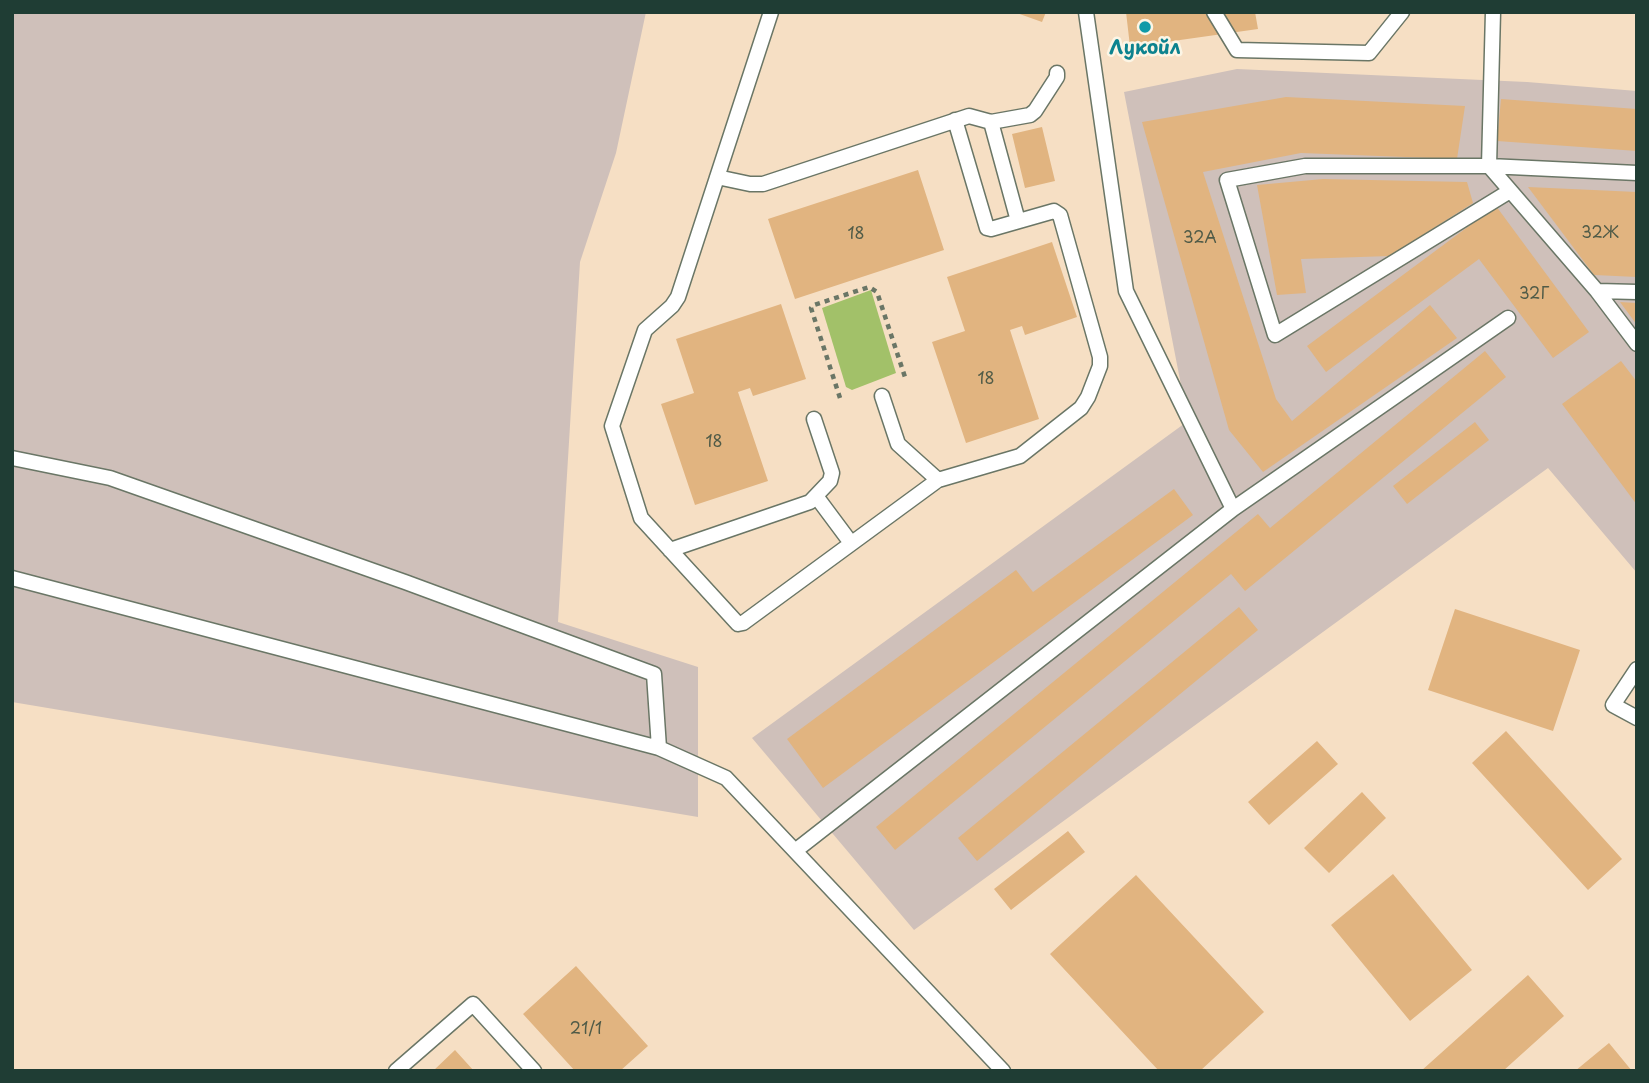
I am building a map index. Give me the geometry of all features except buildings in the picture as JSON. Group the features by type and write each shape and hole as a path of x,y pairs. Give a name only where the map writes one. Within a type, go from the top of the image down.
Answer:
{"lane":[{"path":"771,12 678,296 672,306 645,330 612,426 641,518 738,624 743,623 938,480 1020,456 1085,403 1100,366 1100,357 1060,215 1054,211 991,229 984,223 955,120"},
{"path":"1086,12 1126,291 1233,509"},
{"path":"1214,12 1237,50 1369,52 1402,12"},
{"path":"1493,12 1489,166 1597,291 1637,344"},
{"path":"717,177 763,184 969,116 991,122 1033,113 1057,73"},
{"path":"991,122 1018,221"},
{"path":"1510,191 1275,335 1227,180 1305,166 1489,166 1637,173"},
{"path":"1597,291 1637,292"},
{"path":"795,851 1233,509 1508,318"},
{"path":"882,396 898,444 938,480"},
{"path":"670,550 806,505 816,496 830,481 832,473 814,419"},
{"path":"12,458 110,478 405,582 654,674 659,748"},
{"path":"816,496 851,543"},
{"path":"12,578 659,748 726,778 1003,1071"},
{"path":"1637,668 1613,705 1637,718"},
{"path":"396,1071 473,1004 534,1071"}],"path":[{"path":"840,398 811,308 869,287 877,292 905,377"}],"shaded area":[{"path":"12,12 646,12 616,153 580,262 558,622 698,667 698,817 12,702"},
{"path":"1237,69 1527,82 1637,91 1637,573 1548,468 914,930 752,738 1188,421 1124,92"}],"green space":[{"path":"871,290 896,373 852,390 846,387 822,308"}],"place":[{"name":"Лукойл","path":"1145,27"}]}
